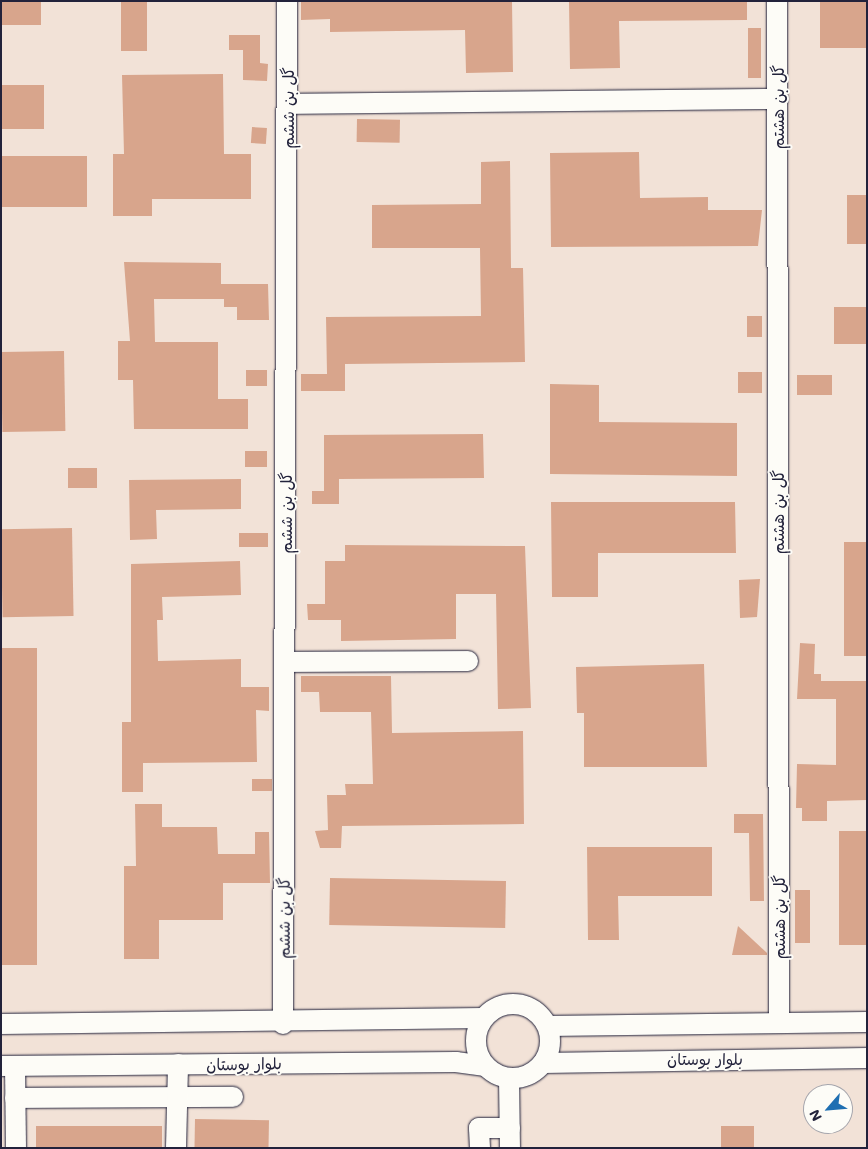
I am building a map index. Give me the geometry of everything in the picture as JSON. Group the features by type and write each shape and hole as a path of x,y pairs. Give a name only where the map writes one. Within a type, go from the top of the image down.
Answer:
{"street":[{"name":"گل بن ششم","path":"283,1024 287,1"},
{"name":"گل بن هشتم","path":"777,1 779,1023"},
{"path":"288,104 778,99"},
{"path":"285,662 468,661"},
{"path":"1,1024 283,1024 483,1018 501,1006 523,1005 548,1026 867,1022"},
{"path":"483,1018 476,1043 486,1066 509,1078 522,1077 543,1063 550,1045 548,1026"},
{"name":"بلوار بوستان","path":"543,1063 867,1058"},
{"name":"بلوار بوستان","path":"8,1066 456,1062 486,1066"},
{"path":"176,1148 178,1064"},
{"path":"8,1066 15,1098 16,1148"},
{"path":"509,1078 510,1148"},
{"path":"15,1098 233,1097"},
{"path":"480,1148 479,1128 510,1128"}],"shaded area":[{"path":"1,1 867,1 867,1148 1,1148"}],"building":[{"path":"1,1 41,1 41,25 1,25"},
{"path":"121,1 147,1 147,51 121,51"},
{"path":"301,1 512,1 513,72 466,73 465,30 330,32 330,19 301,20"},
{"path":"569,1 747,1 747,20 619,21 620,68 570,69"},
{"path":"820,1 867,1 867,48 820,48"},
{"path":"748,28 761,28 761,78 748,78"},
{"path":"229,35 260,35 260,63 268,64 267,81 243,80 243,50 229,50"},
{"path":"223,74 224,154 251,154 251,199 152,199 152,216 113,216 113,154 124,154 122,75"},
{"path":"1,85 44,85 44,129 1,129"},
{"path":"357,119 400,120 400,143 357,142"},
{"path":"252,127 267,128 266,144 251,143"},
{"path":"639,152 640,198 708,197 708,210 762,210 758,246 551,247 550,153"},
{"path":"1,156 87,156 87,207 1,207"},
{"path":"510,161 511,268 523,268 525,362 345,364 345,391 301,391 301,374 327,374 326,317 481,316 480,248 372,248 372,205 481,204 481,162"},
{"path":"847,195 867,195 867,244 847,244"},
{"path":"124,262 221,263 221,284 268,284 269,320 237,320 237,307 224,307 224,299 154,299 155,342 218,342 218,399 248,399 248,429 134,429 133,380 118,380 118,341 130,341"},
{"path":"834,307 867,307 867,344 834,344"},
{"path":"747,316 762,316 762,337 747,337"},
{"path":"64,351 65,431 2,432 1,352"},
{"path":"246,370 267,370 267,386 246,386"},
{"path":"738,372 762,372 762,393 738,393"},
{"path":"797,375 832,375 832,395 797,395"},
{"path":"550,384 599,385 599,422 737,423 737,476 550,474"},
{"path":"483,434 484,478 339,479 339,504 312,504 312,491 324,491 324,435"},
{"path":"245,451 267,451 267,467 245,467"},
{"path":"68,468 97,468 97,488 68,488"},
{"path":"241,479 241,509 156,510 157,539 130,540 129,480"},
{"path":"551,502 735,502 736,553 598,553 598,597 552,597"},
{"path":"72,528 74,616 3,617 1,529"},
{"path":"239,533 268,533 268,547 239,547"},
{"path":"844,542 867,542 867,656 844,656"},
{"path":"345,545 525,546 531,708 498,709 496,594 456,594 456,639 341,641 341,620 308,620 307,604 325,604 325,561 345,561"},
{"path":"240,561 241,595 162,597 163,620 157,620 158,661 241,659 241,687 269,687 269,711 256,710 257,762 143,763 143,792 122,792 122,722 131,722 131,564"},
{"path":"760,579 757,617 740,618 739,580"},
{"path":"800,643 815,644 814,674 821,674 821,681 867,681 867,800 827,801 827,821 802,821 802,808 796,808 797,764 836,765 836,699 797,699"},
{"path":"1,648 37,648 37,965 1,965"},
{"path":"704,664 707,767 584,767 584,713 577,713 576,667"},
{"path":"301,676 391,676 392,733 523,731 524,824 342,826 341,848 320,848 315,831 328,830 327,795 346,795 345,784 373,784 371,712 320,712 319,692 301,692"},
{"path":"252,779 272,779 272,791 252,791"},
{"path":"135,804 162,804 162,827 217,827 218,854 255,854 255,832 269,832 270,883 223,883 223,920 159,920 159,959 124,959 124,866 136,866"},
{"path":"734,814 763,814 764,901 750,901 749,833 734,833"},
{"path":"839,831 867,831 867,945 839,945"},
{"path":"587,847 712,847 712,896 618,896 619,940 588,940"},
{"path":"330,878 506,881 505,928 329,925"},
{"path":"795,890 810,890 810,943 795,943"},
{"path":"738,926 767,953 767,955 732,955"},
{"path":"195,1119 269,1120 269,1148 194,1148"},
{"path":"36,1126 162,1126 162,1148 36,1148"},
{"path":"721,1126 754,1126 754,1148 721,1148"}]}
